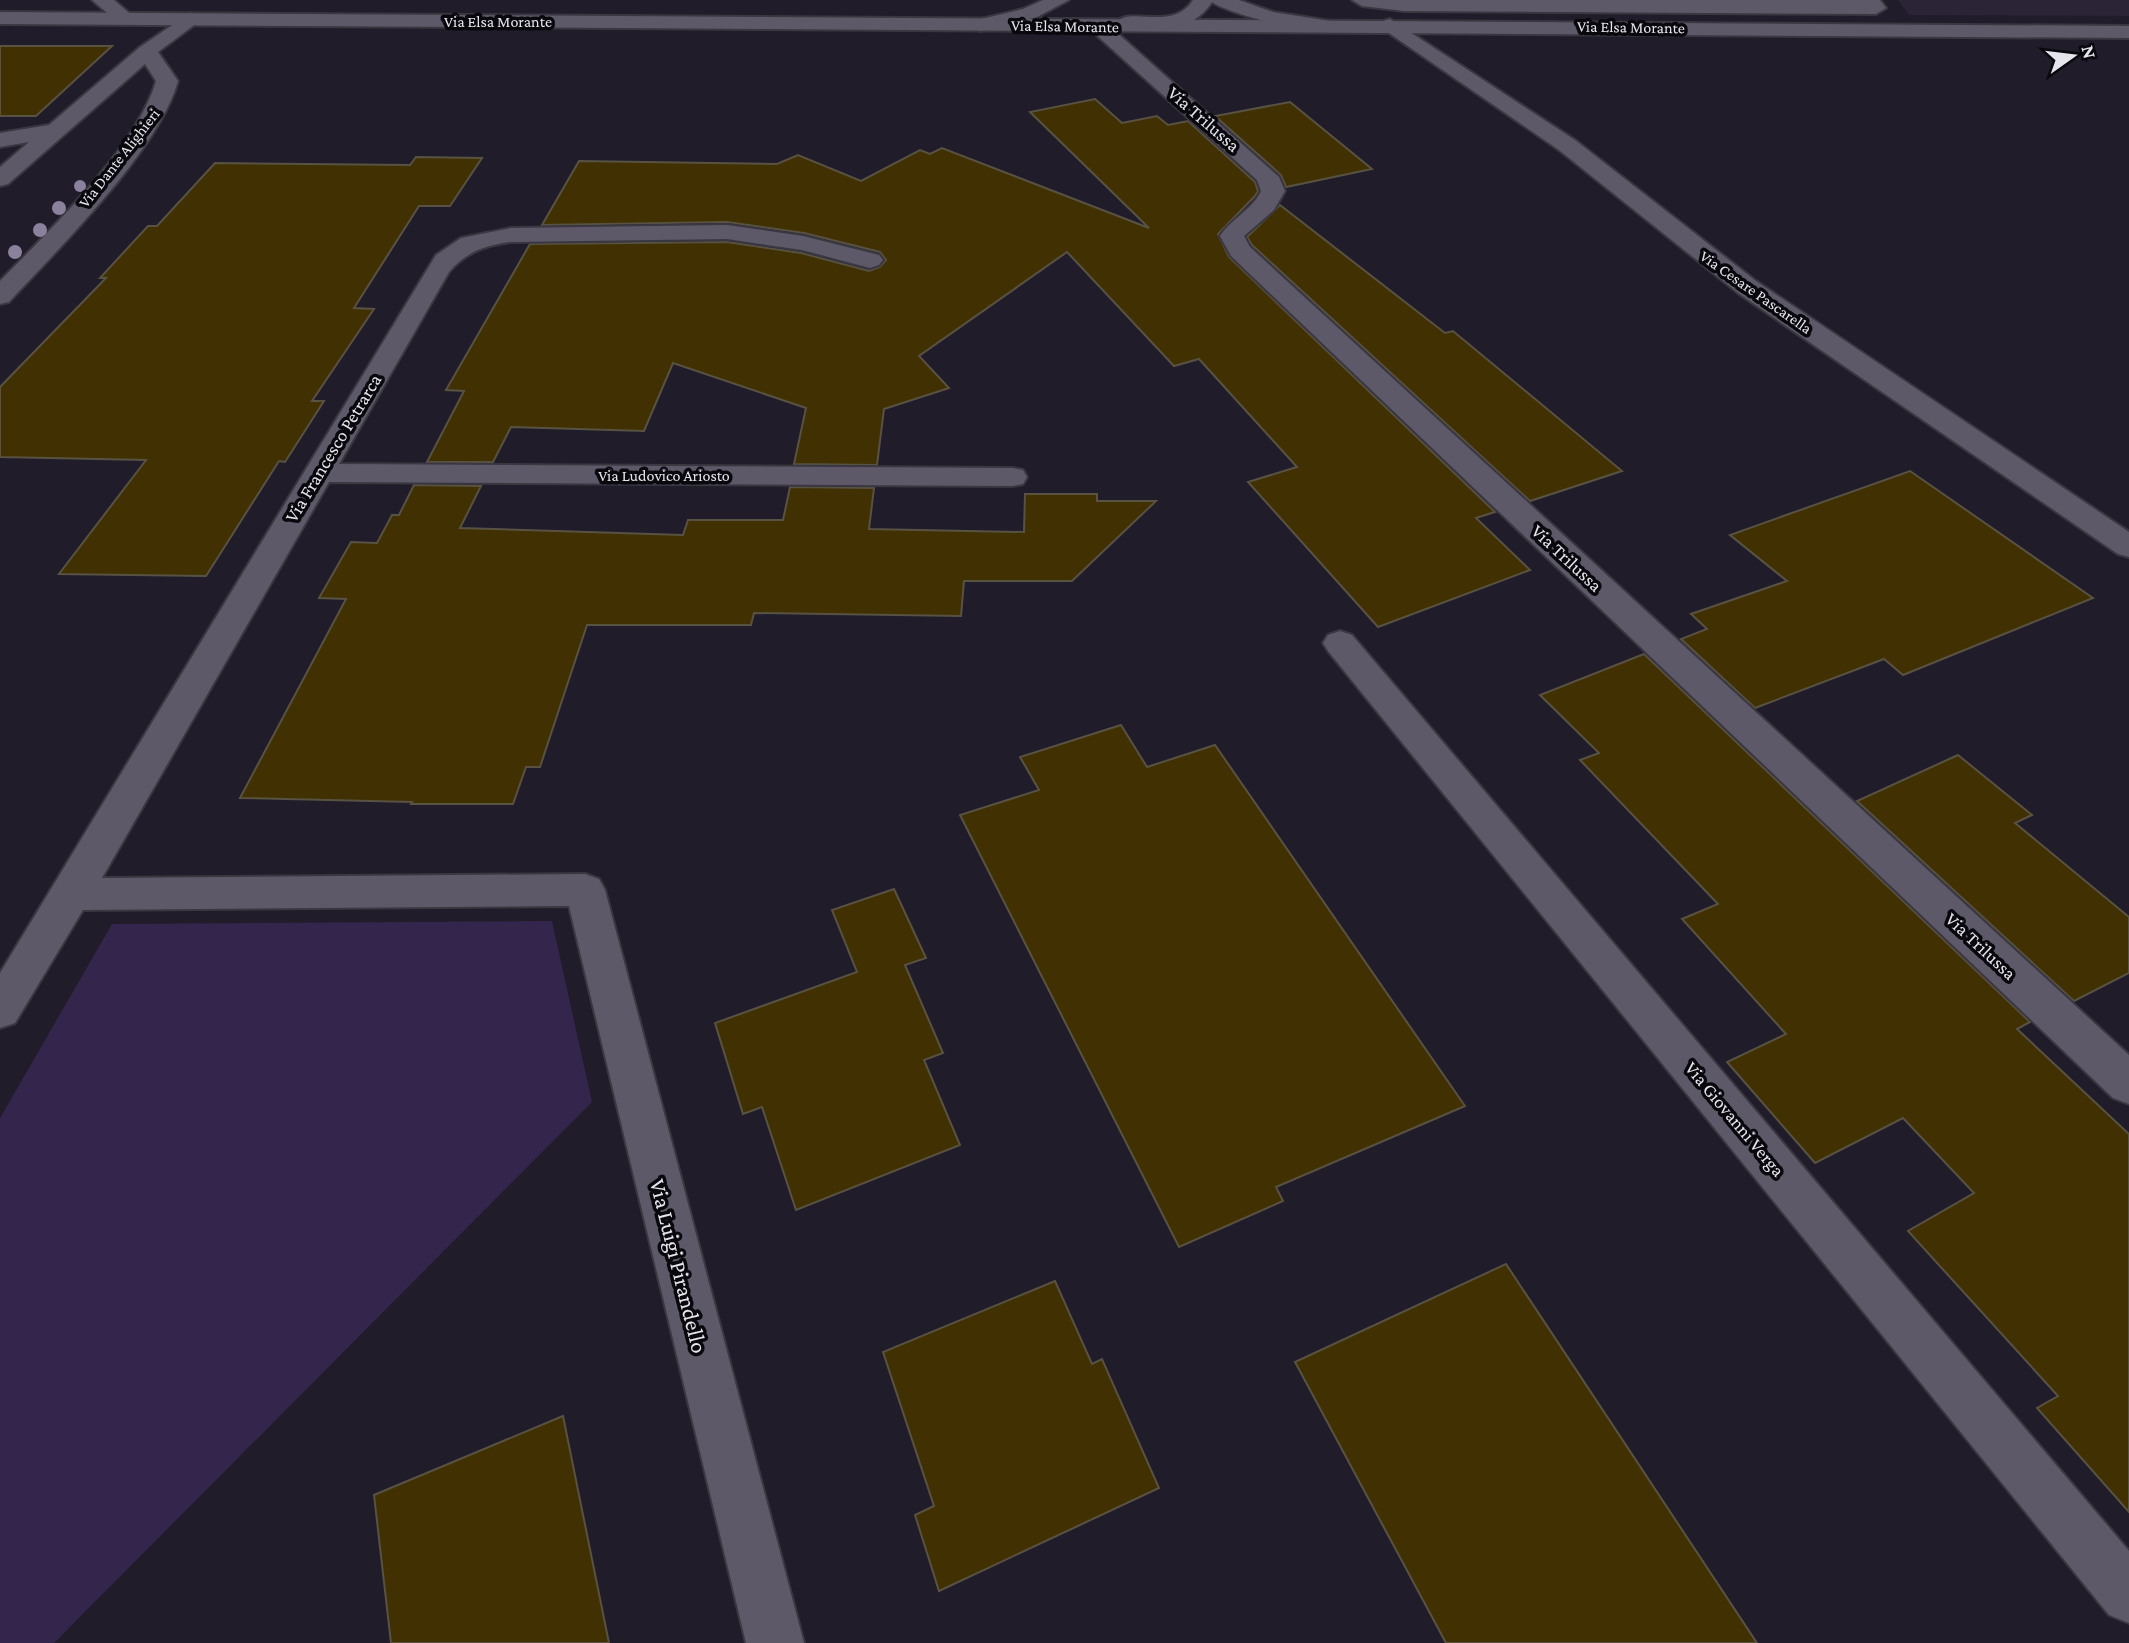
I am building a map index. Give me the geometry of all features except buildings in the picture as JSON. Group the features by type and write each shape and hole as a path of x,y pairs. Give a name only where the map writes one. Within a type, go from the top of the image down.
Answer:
{"street":[{"path":"102,0 126,19"},
{"path":"980,25 1030,13 1059,0"},
{"path":"1150,26 1189,15 1199,8 1203,0"},
{"path":"1220,0 1270,17 1323,25"},
{"path":"1363,0 1404,5 1876,8 1870,0"},
{"name":"Via Elsa Morante","path":"0,18 980,25 1114,10 1150,26 1390,25 2129,32"},
{"name":"Via Trilussa","path":"1114,10 1267,177 1273,191 1271,198 1260,211 1242,223 1232,236 1240,251 2129,1084"},
{"path":"0,179 147,51 190,19"},
{"name":"Via Cesare Pascarella","path":"1390,25 1567,145 1747,287 2129,547"},
{"name":"Via Dante Alighieri","path":"0,296 115,166 159,107 167,81 147,51"},
{"path":"0,140 57,130"},
{"name":"Via Francesco Petrarca","path":"0,1010 72,894 317,473 448,256 469,242 511,235 727,232 803,243 870,260"},
{"name":"Via Ludovico Ariosto","path":"317,473 1012,477"},
{"name":"Via Giovanni Verga","path":"1340,643 2129,1595"},
{"name":"Via Luigi Pirandello","path":"72,894 585,890 775,1643"}],"shaded area":[{"path":"1898,0 2129,0 2129,16 1909,15"},
{"path":"552,921 592,1102 54,1643 0,1643 0,1118 112,924"}]}
